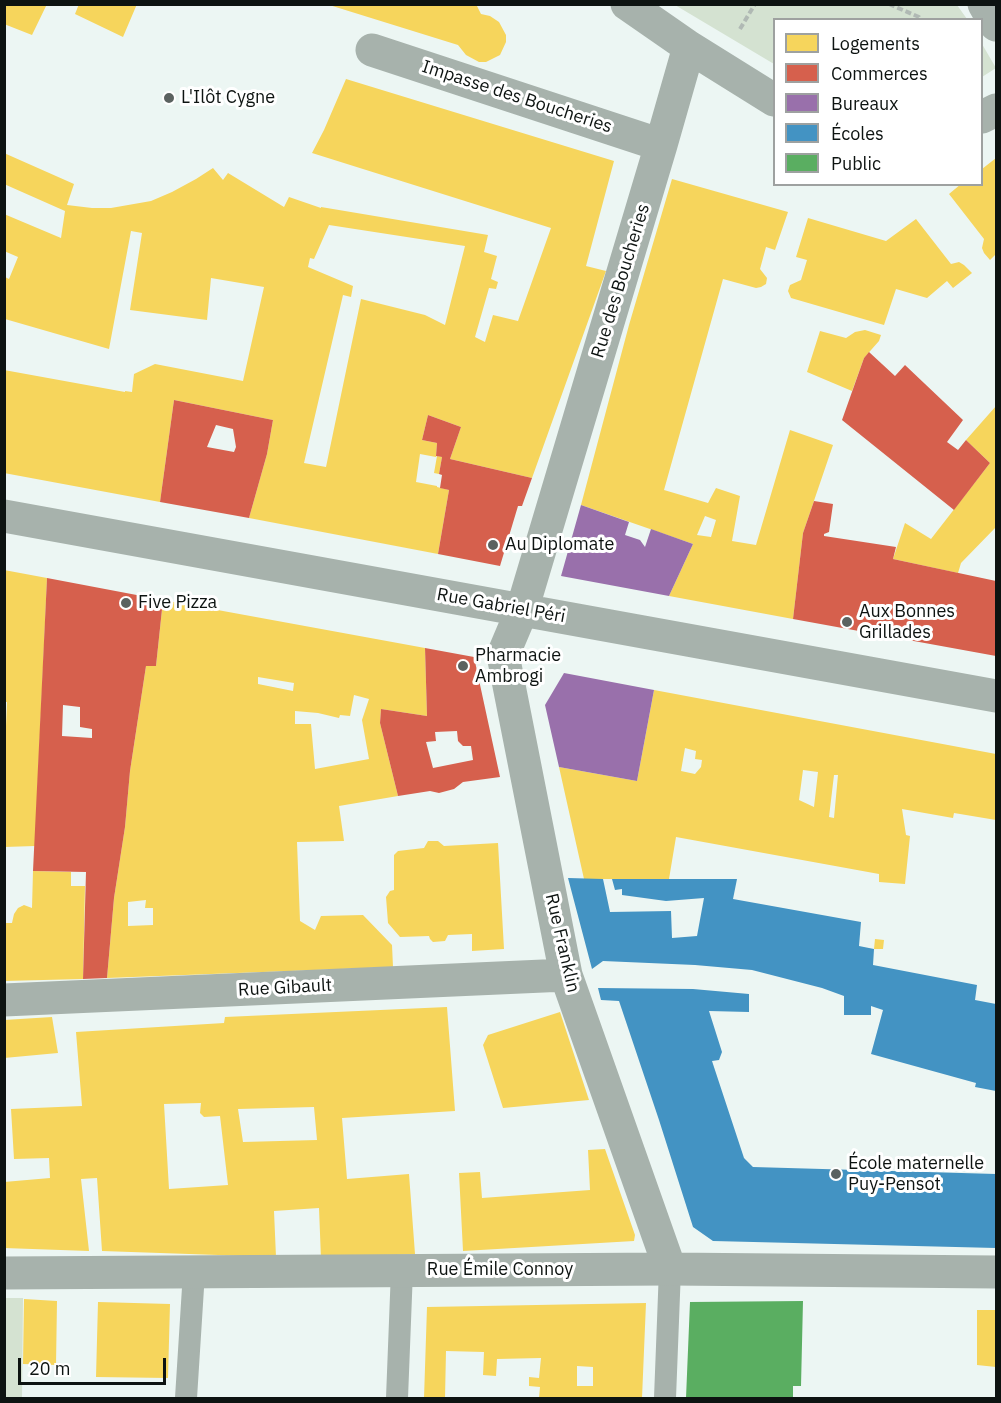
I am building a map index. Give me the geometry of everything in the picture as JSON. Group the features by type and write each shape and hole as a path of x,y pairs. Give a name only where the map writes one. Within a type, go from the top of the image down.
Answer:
{"street":[{"path":"627,4 689,48 773,99"},
{"path":"984,4 996,25"},
{"name":"Rue des Boucheries","path":"522,610 689,48"},
{"name":"Impasse des Boucheries","path":"372,50 661,145"},
{"name":"Rue Gabriel Péri","path":"4,516 996,696"},
{"name":"Rue Franklin","path":"522,610 503,655 566,975 670,1269"},
{"name":"Rue Gibault","path":"4,1000 566,975"},
{"name":"Rue Émile Connoy","path":"4,1273 670,1269 996,1272"}],"lane":[{"path":"664,1398 670,1269"},
{"path":"397,1398 402,1270"},
{"path":"186,1398 195,1272"}],"path":[{"path":"890,4 920,18"}],"green space":[{"path":"675,5 957,5 966,18 773,18 773,63"},
{"path":"983,46 996,68 983,76"},
{"path":"5,1298 23,1298 22,1398 5,1398"}],"building: Logements":[{"path":"4,4 47,4 32,35 4,24"},
{"path":"79,4 137,4 123,37 75,14"},
{"path":"326,4 476,4 481,14 490,16 499,22 506,35 506,42 500,55 486,62 479,62 466,55 458,45"},
{"path":"346,79 614,161 586,266 606,271 532,478 450,459 461,427 428,415 422,440 437,443 436,457 420,454 416,482 449,490 438,554 249,518 267,454 273,420 174,400 160,502 4,473 4,370 125,392 132,392 134,374 155,364 243,381 264,287 211,278 207,320 130,310 142,233 131,231 109,349 5,319 5,277 9,279 18,257 4,251 4,214 61,238 65,211 4,184 4,153 74,184 67,205 111,208 151,201 172,192 213,168 223,180 228,173 284,207 289,197 321,208 488,235 484,252 497,256 491,279 498,282 496,289 489,288 475,337 485,342 493,315 518,321 551,228 312,153","holes":["329,225 465,246 445,325 425,315 361,299 326,467 304,463 343,295 351,297 353,286 308,267 310,258 314,259"]},
{"path":"996,158 996,254 990,260 982,248 984,239 949,194 959,186 983,186 983,168"},
{"path":"672,179 788,212 775,250 766,247 760,269 767,278 766,284 756,288 723,279 664,490 708,503 716,488 740,496 732,541 756,545 790,430 833,445 803,533 793,619 669,596 693,544 581,505 629,325","holes":["705,516 716,520 711,537 697,535"]},
{"path":"808,218 886,241 916,219 951,264 959,262 972,273 953,288 947,281 927,298 896,289 884,325 791,298 788,291 790,285 801,280 807,260 796,257"},
{"path":"865,330 881,335 879,341 864,358 852,391 807,372 820,331 846,338 855,332"},
{"path":"996,406 996,527 961,563 958,573 893,559 905,523 931,539 990,463 966,440"},
{"path":"437,456 442,457 439,474 434,473"},
{"path":"4,570 47,578 35,846 4,847 4,727 6,726 7,702 4,702"},
{"path":"163,600 425,648 427,716 381,709 380,723 398,796 339,806 344,841 297,842 300,921 315,930 321,916 363,915 392,945 393,967 107,978 114,898 146,666 156,666","holes":["258,677 294,683 293,691 258,684","354,695 369,699 362,720 369,759 315,769 311,724 295,724 295,711 339,718 340,715 350,716","146,900 145,908 153,908 153,925 128,926 128,902"]},
{"path":"654,690 996,754 996,820 954,813 953,818 902,809 906,835 910,836 905,884 879,882 879,874 676,837 669,879 584,879 559,767 637,781","holes":["685,748 696,751 695,759 702,760 701,767 695,774 681,771","803,770 818,772 814,807 799,800","834,775 838,775 834,818 829,817"]},
{"path":"428,841 438,841 444,846 498,843 504,949 472,951 472,934 448,935 445,941 433,942 429,936 400,937 388,923 386,897 390,891 394,890 394,855 398,851 424,848"},
{"path":"33,871 71,872 71,886 85,886 83,979 4,981 4,923 12,923 18,908 24,905 32,908"},
{"path":"875,939 884,940 883,949 874,949"},
{"path":"447,1007 455,1111 342,1118 347,1179 409,1174 415,1254 321,1259 319,1208 274,1211 276,1257 102,1251 97,1178 81,1179 89,1251 4,1248 4,1182 50,1178 49,1158 14,1159 11,1109 82,1106 76,1032 224,1023 225,1017","holes":["201,1103 200,1113 204,1117 220,1116 228,1185 169,1189 164,1104","314,1107 317,1140 243,1142 238,1109"]},
{"path":"560,1012 589,1100 503,1108 483,1045 488,1035"},
{"path":"52,1017 58,1053 4,1058 4,1020"},
{"path":"605,1149 635,1235 634,1241 463,1251 459,1173 480,1172 482,1198 590,1190 588,1150"},
{"path":"24,1299 57,1301 56,1365 23,1364"},
{"path":"98,1302 170,1304 168,1378 96,1377"},
{"path":"646,1303 642,1398 539,1398 540,1387 529,1386 529,1377 539,1378 541,1358 497,1359 496,1376 483,1375 484,1352 446,1351 445,1398 424,1398 427,1307","holes":["577,1366 593,1367 593,1386 577,1386"]},
{"path":"977,1310 996,1310 996,1367 977,1365"}],"building: Commerces":[{"path":"869,352 895,376 905,365 963,420 947,442 958,450 966,440 990,463 954,510 842,420 864,358"},
{"path":"174,400 273,420 267,454 249,518 160,502","holes":["216,425 233,429 236,447 234,452 207,447"]},
{"path":"428,415 461,427 450,459 532,478 522,506 518,506 500,566 438,554 449,490 440,488 442,475 439,474 442,457 436,456 437,443 422,440"},
{"path":"814,501 833,504 829,532 824,536 896,547 893,559 996,581 996,656 793,619 803,533"},
{"path":"47,578 163,600 156,666 146,666 130,771 125,827 114,898 107,978 83,979 86,872 33,871","holes":["63,705 80,707 80,727 92,729 92,738 62,736"]},
{"path":"425,648 474,657 500,777 463,782 454,789 439,793 430,791 398,796 380,723 381,709 427,716","holes":["457,731 458,741 463,746 471,746 473,760 433,768 426,742 436,741 435,732"]}],"building: Bureaux":[{"path":"581,505 629,522 625,535 640,540 645,547 651,529 693,544 669,596 561,576"},
{"path":"564,673 654,690 637,781 559,767 545,705"}],"building: Écoles":[{"path":"568,878 603,879 610,912 671,911 672,938 697,936 704,898 666,901 622,895 622,889 615,890 612,879 737,879 733,899 861,922 859,946 874,949 873,965 977,985 975,1000 996,1004 996,1091 975,1087 976,1083 871,1054 883,1010 871,1006 871,1015 844,1015 844,996 822,988 752,970 695,965 603,961 592,969"},
{"path":"598,988 693,989 749,994 749,1012 709,1011 722,1052 719,1060 712,1061 744,1158 753,1167 996,1174 996,1248 713,1241 693,1227 619,1001 601,1000"}],"building: Public":[{"path":"803,1301 801,1386 793,1386 793,1398 686,1398 690,1302"}],"place":[{"name":"L'Ilôt Cygne","path":"169,98"},
{"name":"Au Diplomate","path":"493,545"},
{"name":"Five Pizza","path":"126,603"},
{"name":"Aux Bonnes Grillades","path":"847,622"},
{"name":"Pharmacie Ambrogi","path":"463,666"},
{"name":"École maternelle Puy-Pensot","path":"836,1174"}]}
